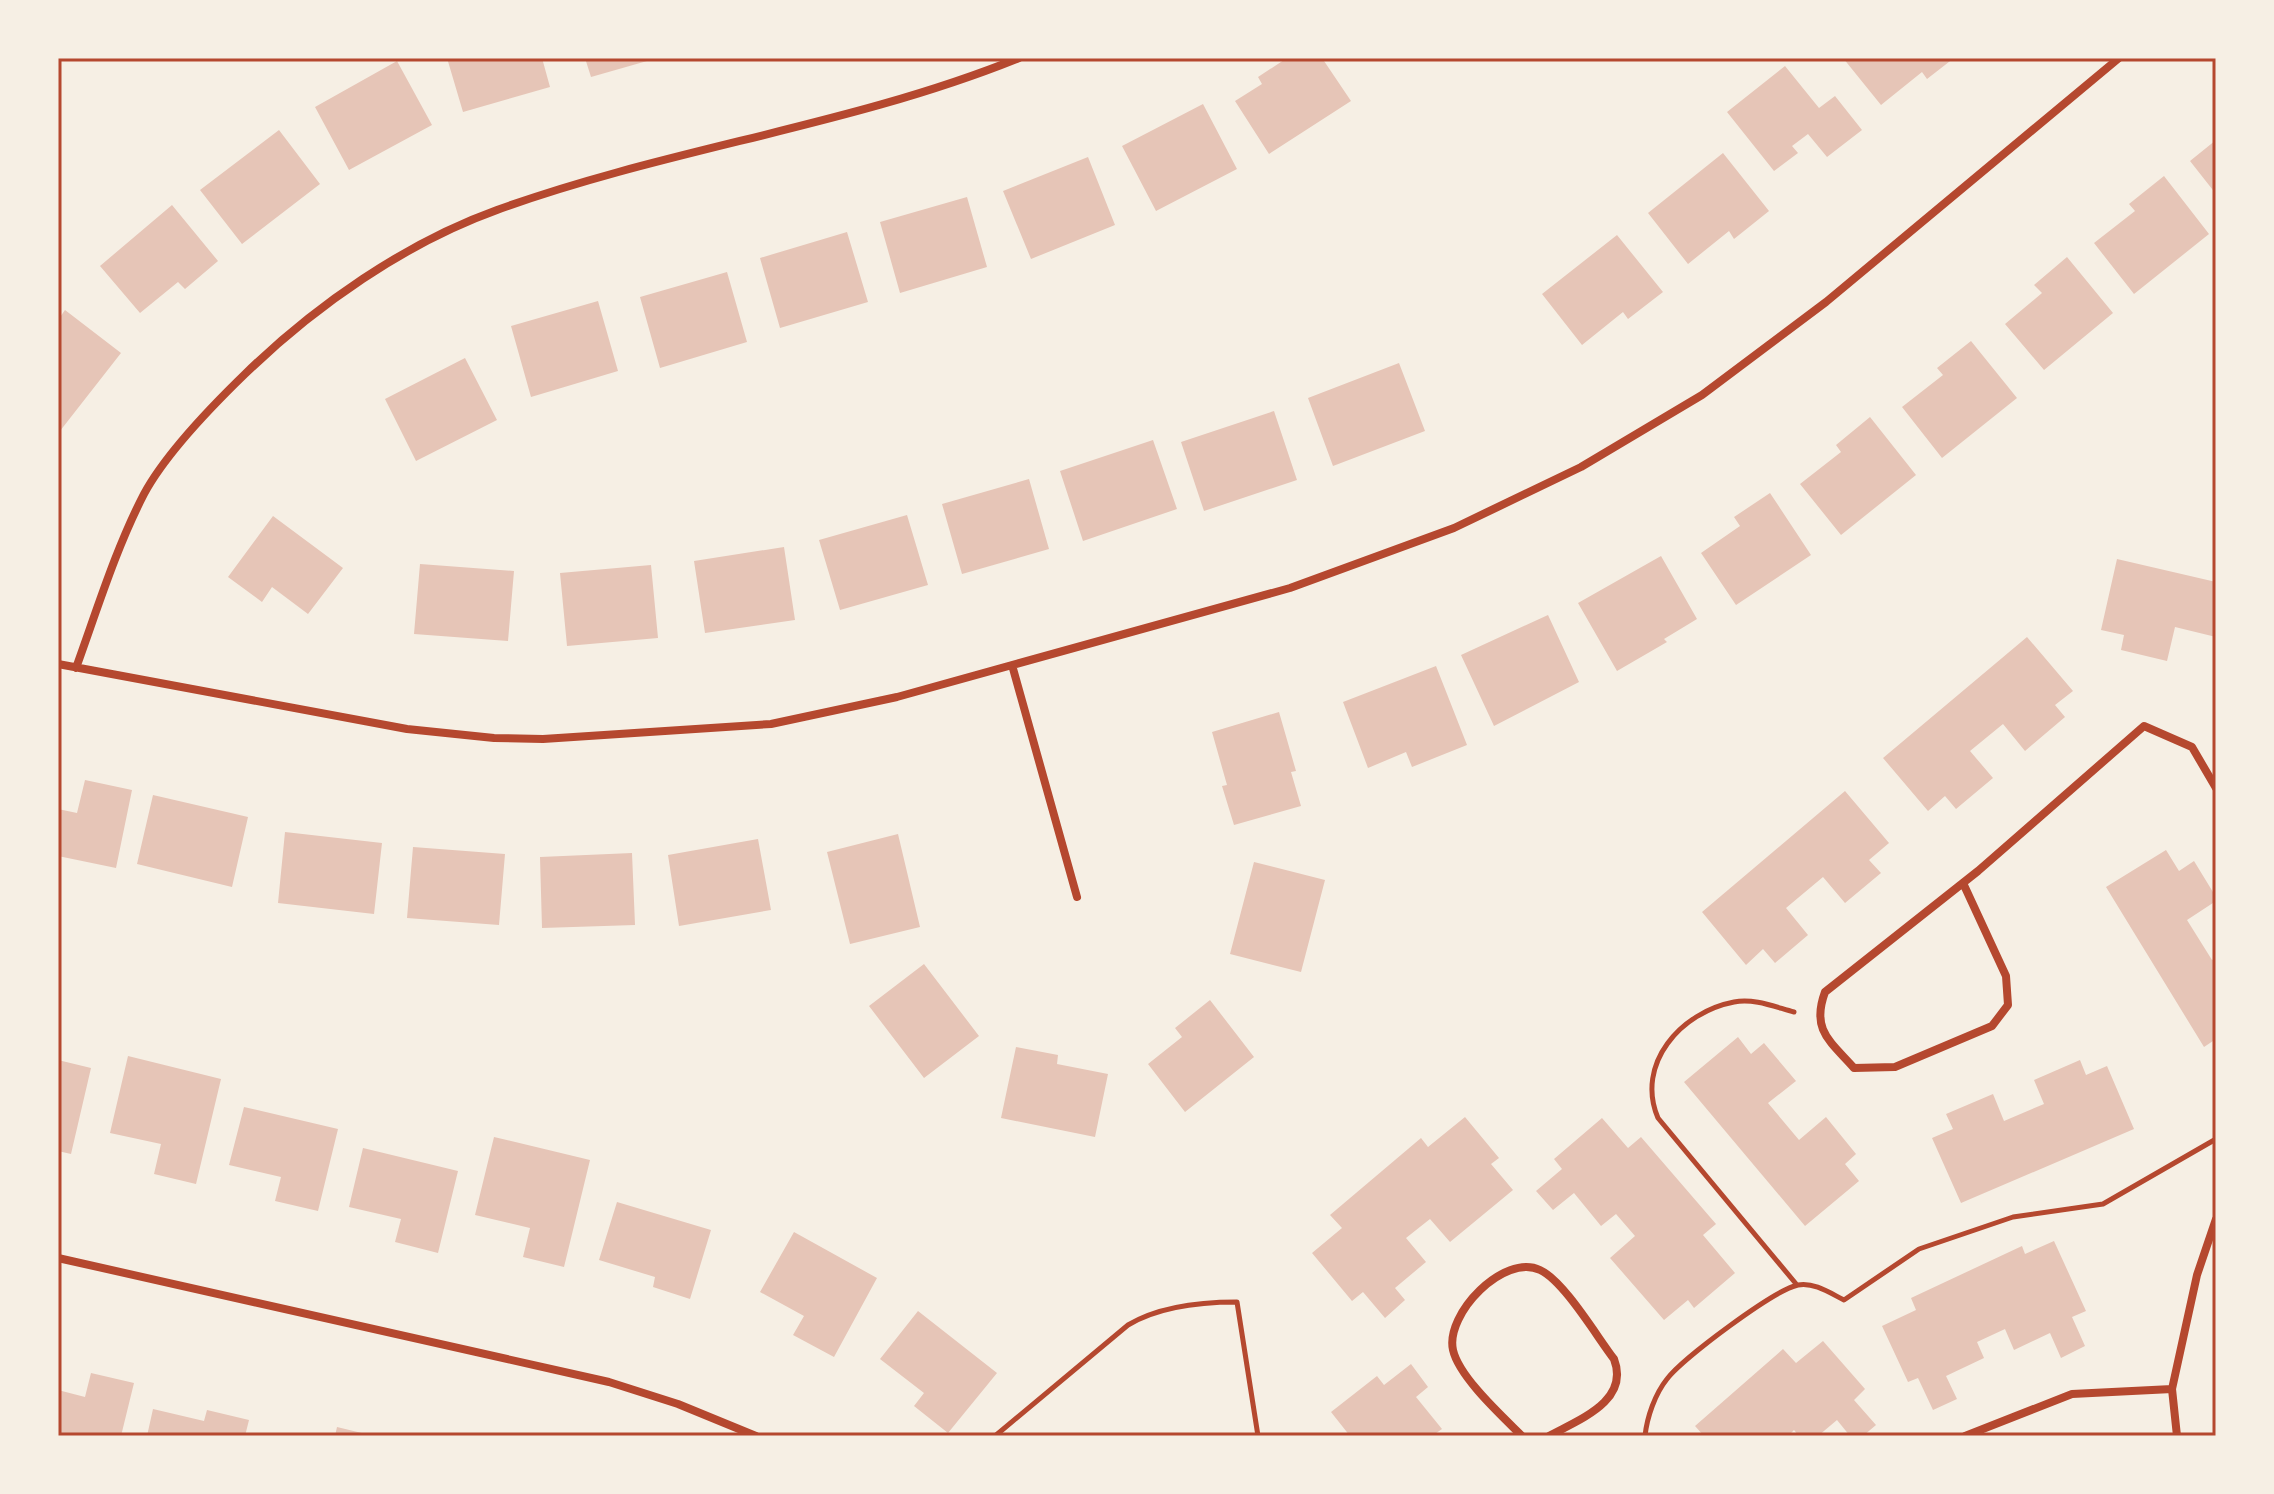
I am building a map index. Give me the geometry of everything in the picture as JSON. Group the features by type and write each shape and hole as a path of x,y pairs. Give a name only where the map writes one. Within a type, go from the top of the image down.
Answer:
{"street":[{"path":"76,668 145,492 205,413 286,334 380,266 495,210 714,144 879,106 1019,58"},
{"path":"58,664 407,729 494,738 543,739 771,724 897,697 1290,588 1383,557 1454,528 1581,467 1702,395 1752,360 2119,58"},
{"path":"1012,665 1077,897"},
{"path":"1963,883 2006,976 2008,1005 1992,1026 1895,1067 1876,1070 1854,1068 1824,1034 1819,1017 1825,992 1963,883 2144,726 2192,747 2216,788"},
{"path":"2177,1436 2172,1389 2197,1275 2216,1219"},
{"path":"58,1258 609,1382 678,1404 756,1436"},
{"path":"1522,1436 1494,1408 1453,1350 1454,1323 1467,1304 1488,1283 1524,1266 1540,1270 1554,1282 1614,1359 1620,1374 1616,1391 1603,1404 1549,1436"},
{"path":"1965,1436 2072,1394 2172,1389"}],"path":[{"path":"1797,1285 1658,1118 1652,1105 1651,1085 1658,1058 1673,1034 1691,1019 1713,1008 1749,1001 1819,1017"},
{"path":"1645,1436 1665,1380 1773,1296 1797,1285 1816,1286 1844,1300 1919,1249 2013,1217 2103,1204 2216,1139"},
{"path":"995,1436 1141,1317 1213,1302 1237,1302 1258,1436"}],"building":[{"path":"447,58 542,58 550,87 463,112"},
{"path":"585,58 654,58 654,59 591,77"},
{"path":"1287,58 1322,58 1351,101 1269,154 1235,101 1262,84 1258,77"},
{"path":"1843,58 1954,58 1927,79 1922,72 1881,105"},
{"path":"397,61 432,125 349,170 315,107"},
{"path":"1785,66 1819,108 1835,96 1862,130 1827,157 1808,134 1792,146 1798,153 1774,171 1727,112"},
{"path":"1203,104 1237,169 1156,211 1122,146"},
{"path":"279,130 320,184 242,244 200,190"},
{"path":"2216,140 2216,194 2190,161"},
{"path":"1723,153 1769,211 1734,239 1729,231 1688,264 1648,213"},
{"path":"1088,157 1115,225 1031,259 1003,191"},
{"path":"2164,176 2209,234 2134,294 2094,243 2135,211 2129,204"},
{"path":"967,197 987,267 900,293 880,222"},
{"path":"172,205 218,261 185,289 178,282 140,313 100,266"},
{"path":"847,232 868,302 780,328 760,258"},
{"path":"1617,235 1663,292 1628,319 1623,312 1582,345 1542,294"},
{"path":"2067,257 2113,313 2044,370 2005,324 2042,293 2034,285"},
{"path":"727,272 747,342 660,368 640,297"},
{"path":"598,301 618,371 531,397 511,326"},
{"path":"65,310 121,353 60,431 58,320"},
{"path":"1971,341 2017,398 1942,458 1902,407 1943,375 1937,368"},
{"path":"465,358 497,420 416,461 385,399"},
{"path":"1399,363 1425,431 1333,466 1308,398"},
{"path":"1274,411 1297,480 1204,511 1181,442"},
{"path":"1870,417 1916,475 1841,535 1800,484 1841,452 1836,445"},
{"path":"1153,440 1177,509 1083,541 1060,471"},
{"path":"1029,479 1049,549 962,574 942,504"},
{"path":"1770,493 1811,555 1736,605 1701,553 1740,526 1734,517"},
{"path":"907,515 928,585 840,610 819,540"},
{"path":"273,516 343,568 308,614 272,587 262,602 228,577"},
{"path":"784,547 795,620 705,633 694,561"},
{"path":"1661,556 1697,619 1664,639 1667,642 1617,671 1578,603"},
{"path":"2117,559 2216,582 2216,637 2175,627 2167,661 2121,650 2124,635 2101,630"},
{"path":"420,564 514,571 508,641 414,634"},
{"path":"651,565 658,638 567,646 560,573"},
{"path":"1548,615 1579,682 1494,726 1461,655"},
{"path":"2027,637 2073,691 2055,705 2065,717 2025,751 2003,724 1970,751 1993,778 1956,809 1945,796 1928,811 1883,758"},
{"path":"1436,666 1467,745 1412,767 1406,752 1368,768 1343,702"},
{"path":"1279,712 1296,771 1291,772 1301,806 1234,825 1222,786 1227,785 1212,732"},
{"path":"85,780 132,790 116,868 58,856 58,809 77,813"},
{"path":"1845,791 1889,843 1869,860 1881,873 1845,903 1823,877 1786,908 1808,935 1775,963 1763,949 1746,965 1702,912"},
{"path":"153,795 248,817 232,887 137,864"},
{"path":"285,832 382,843 374,914 278,903"},
{"path":"898,834 920,927 850,944 827,852"},
{"path":"758,839 771,910 679,926 668,855"},
{"path":"413,847 505,854 499,925 407,918"},
{"path":"2166,850 2179,871 2194,861 2216,897 2216,901 2187,920 2212,960 2216,958 2216,1039 2204,1047 2106,887"},
{"path":"632,853 635,925 542,928 540,857"},
{"path":"1254,862 1325,880 1301,972 1230,954"},
{"path":"924,964 979,1036 924,1078 869,1006"},
{"path":"1210,1000 1254,1057 1185,1112 1148,1064 1182,1037 1175,1028"},
{"path":"1738,1037 1751,1054 1764,1043 1796,1081 1768,1103 1799,1140 1826,1117 1856,1154 1845,1164 1859,1181 1805,1226 1684,1082"},
{"path":"1016,1047 1058,1055 1057,1064 1108,1074 1095,1137 1001,1118"},
{"path":"128,1056 221,1079 196,1184 154,1174 161,1144 110,1133"},
{"path":"58,1060 91,1068 71,1154 58,1151"},
{"path":"2080,1060 2086,1075 2107,1066 2134,1129 1961,1203 1932,1138 1953,1129 1946,1114 1993,1094 2004,1121 2044,1104 2034,1080"},
{"path":"244,1107 338,1129 318,1211 275,1201 281,1177 229,1165"},
{"path":"1465,1117 1499,1158 1491,1164 1513,1190 1450,1242 1430,1219 1406,1238 1426,1262 1395,1288 1405,1300 1385,1318 1363,1292 1352,1301 1312,1253 1342,1228 1330,1215 1421,1138 1428,1147"},
{"path":"1602,1118 1628,1148 1641,1137 1716,1224 1703,1235 1735,1273 1694,1308 1688,1300 1664,1320 1610,1258 1635,1236 1616,1214 1601,1226 1574,1193 1553,1210 1536,1191 1562,1169 1554,1159"},
{"path":"494,1137 590,1160 564,1267 523,1257 530,1228 475,1215"},
{"path":"363,1148 458,1171 438,1253 395,1242 401,1219 349,1207"},
{"path":"617,1202 711,1230 690,1299 653,1287 655,1277 599,1260"},
{"path":"794,1232 877,1278 834,1357 793,1335 804,1316 760,1292"},
{"path":"2054,1241 2086,1311 2072,1317 2085,1346 2061,1358 2050,1333 2014,1350 2005,1329 1977,1342 1984,1358 1946,1376 1957,1399 1933,1410 1918,1378 1908,1382 1882,1326 1916,1310 1911,1298 2022,1246 2025,1254"},
{"path":"918,1311 997,1373 948,1433 914,1406 924,1393 880,1359"},
{"path":"1823,1341 1865,1389 1854,1400 1876,1425 1863,1436 1850,1436 1837,1420 1818,1436 1799,1436 1794,1430 1788,1436 1704,1436 1695,1426 1783,1349 1796,1363"},
{"path":"1411,1364 1428,1387 1416,1397 1442,1429 1432,1436 1350,1436 1331,1412 1377,1376 1384,1385"},
{"path":"91,1373 134,1383 121,1436 58,1436 58,1390 85,1397"},
{"path":"153,1409 204,1421 207,1410 249,1420 245,1436 147,1436"},
{"path":"337,1427 370,1435 370,1436 335,1436"}]}
